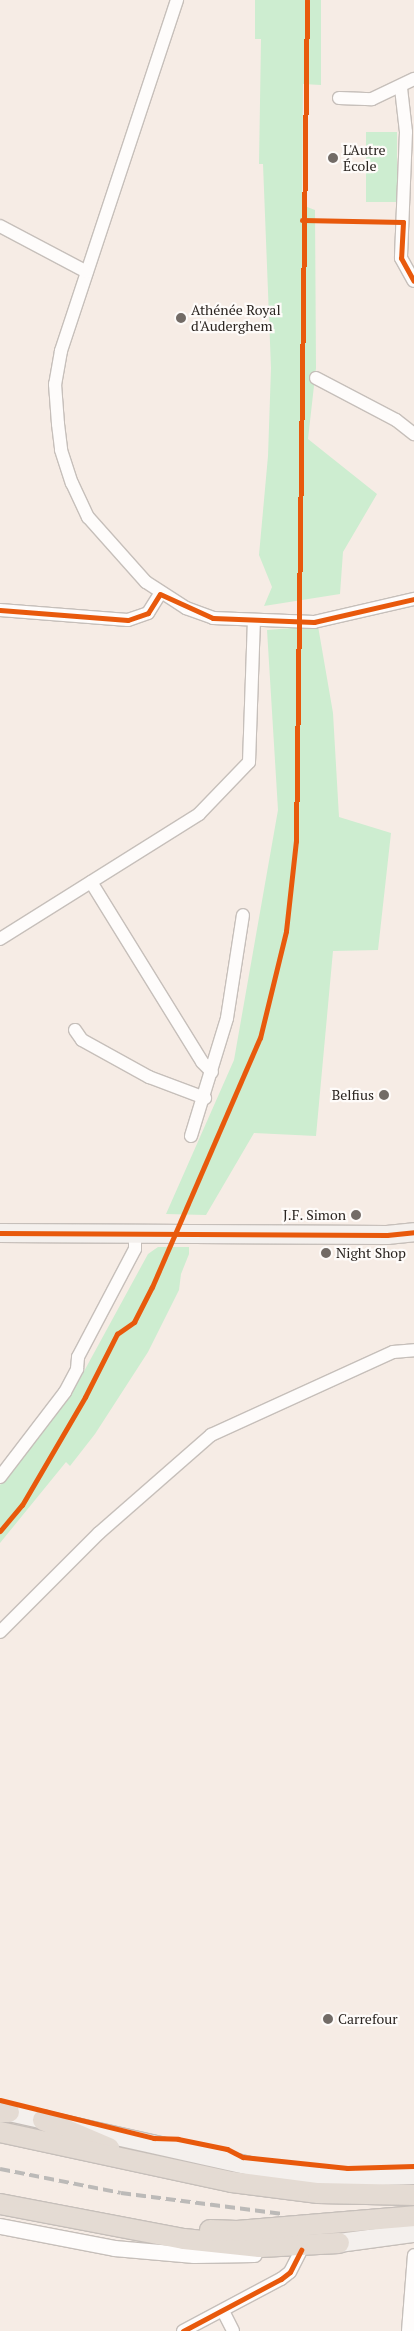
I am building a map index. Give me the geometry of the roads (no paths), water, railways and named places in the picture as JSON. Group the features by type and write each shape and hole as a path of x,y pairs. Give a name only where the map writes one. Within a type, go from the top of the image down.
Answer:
{"highway":[{"path":"43,2120 138,2161"},
{"path":"0,2132 276,2189 352,2195 414,2195"},
{"path":"0,2206 184,2240 260,2247 339,2243"},
{"path":"121,2228 237,2231 414,2216"}],"main road":[{"path":"0,1233 393,1235 414,1232"},
{"path":"3,2111 278,2172 345,2177 414,2175"},
{"path":"339,2243 414,2233"}],"street":[{"path":"177,0 61,351 55,384 61,450 88,517 125,561 160,594 213,618 314,622 414,599"},
{"path":"339,98 372,99 401,88 414,79"},
{"path":"401,88 406,132 408,235 401,258 414,281"},
{"path":"0,226 87,272"},
{"path":"316,378 396,420 414,434"},
{"path":"0,610 128,620 148,613 160,594"},
{"path":"0,939 200,814 249,762 254,621"},
{"path":"91,882 202,1062 212,1072"},
{"path":"191,1136 205,1098 228,1018 242,914"},
{"path":"75,1030 82,1040 149,1077 205,1098"},
{"path":"0,1477 65,1392 77,1369 78,1358 135,1249 135,1235"},
{"path":"0,1632 99,1533 211,1435 393,1352 414,1350"},
{"path":"0,2226 114,2248 184,2254 256,2254 301,2250 339,2243"},
{"path":"414,2233 414,2245"},
{"path":"183,2331 223,2311 290,2272 301,2250"},
{"path":"408,2331 414,2255"},
{"path":"223,2311 233,2331"}],"railway":[{"path":"0,2169 121,2193 283,2214"}],"place":[{"name":"L'Autre École","path":"333,158"},
{"name":"Athénée Royal d'Auderghem","path":"181,318"},
{"name":"Belfius","path":"384,1095"},
{"name":"J.F. Simon","path":"356,1215"},
{"name":"Night Shop","path":"326,1253"},
{"name":"Carrefour","path":"328,2019"}]}
